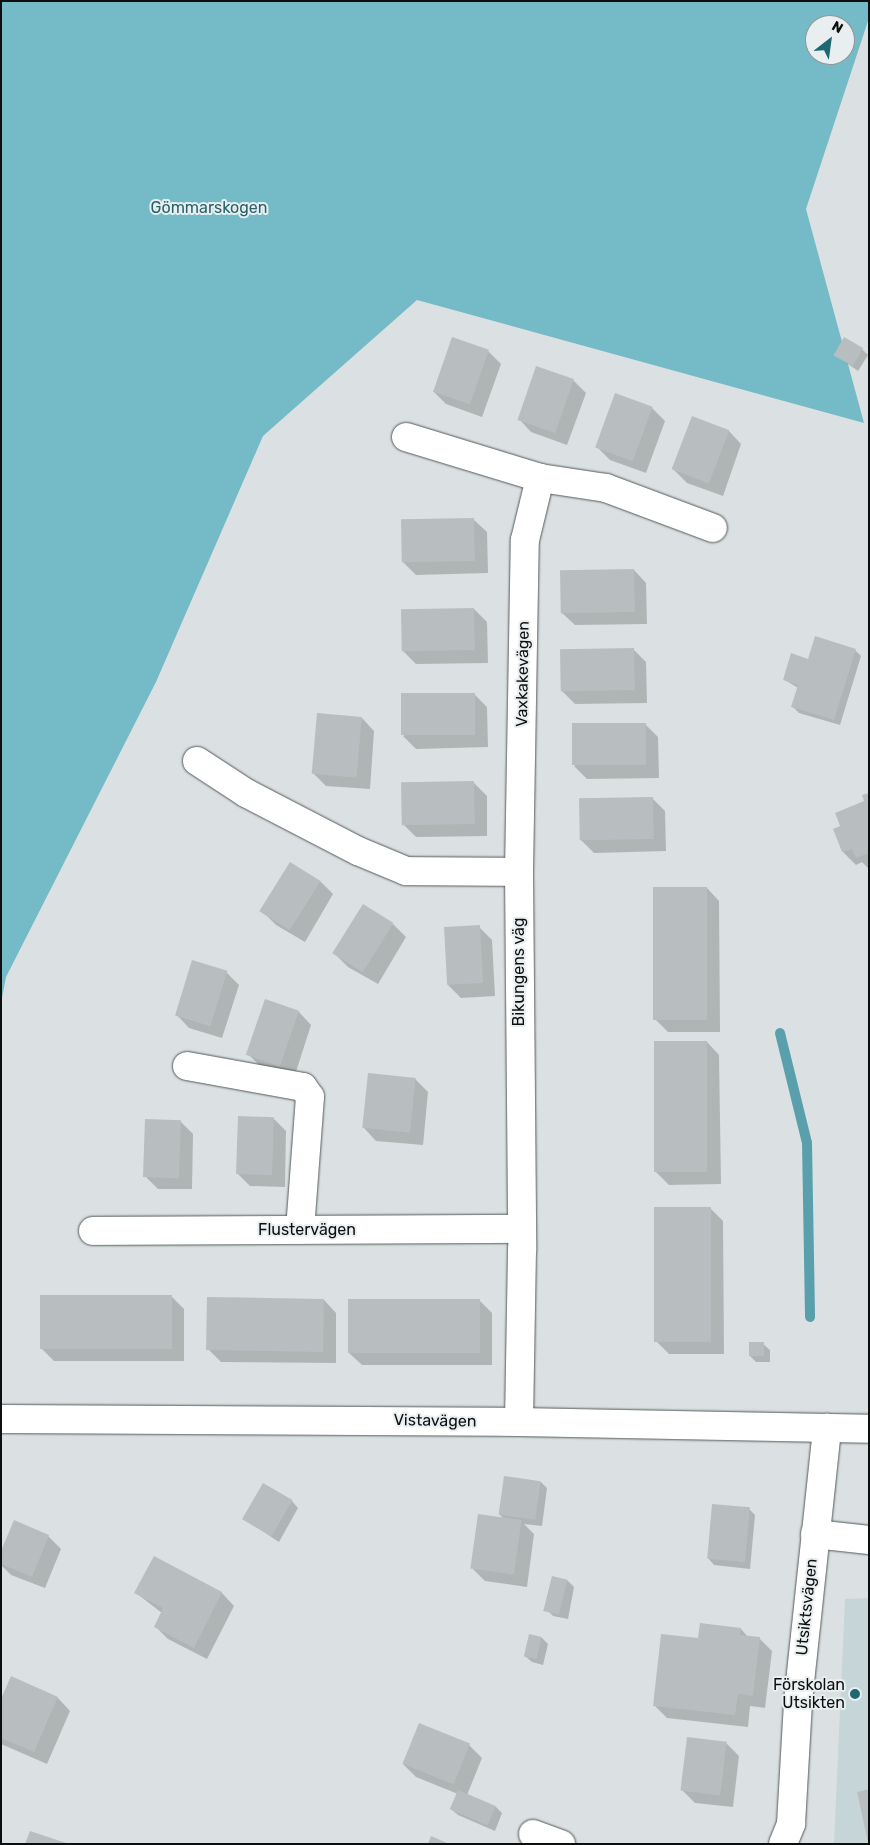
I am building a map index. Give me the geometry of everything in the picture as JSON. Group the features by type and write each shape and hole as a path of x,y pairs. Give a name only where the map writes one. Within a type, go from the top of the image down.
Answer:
{"street":[{"path":"406,437 540,478 606,488 714,528"},
{"name":"Vaxkakevägen","path":"519,872 526,540 540,478"},
{"path":"197,761 246,792 358,851 406,871 519,872"},
{"name":"Bikungens väg","path":"519,872 522,1229 519,1422"},
{"path":"187,1066 303,1087 310,1097 300,1230"},
{"name":"Flustervägen","path":"93,1231 522,1229"},
{"name":"Vistavägen","path":"1,1419 519,1422 869,1429"},
{"name":"Utsiktsvägen","path":"783,1844 791,1824 798,1701 827,1428"},
{"path":"815,1534 869,1540"},
{"path":"532,1834 561,1844"}],"shaded area":[{"name":"Förskolan Utsikten","path":"869,1598 869,1789 857,1792 868,1844 834,1844 845,1599"}],"green space":[{"name":"Gömmarskogen","path":"1,1 869,1 869,18 855,60 855,15 805,15 805,65 853,65 806,209 864,423 417,300 263,436 156,682 6,977 1,1003"}],"building":[{"path":"452,337 489,350 470,405 433,392"},
{"path":"844,337 863,348 853,366 834,355"},
{"path":"536,366 574,379 555,433 517,420"},
{"path":"615,393 653,407 633,461 595,448"},
{"path":"692,416 729,430 709,484 672,469"},
{"path":"474,518 475,561 402,562 401,519"},
{"path":"634,569 635,612 561,613 560,570"},
{"path":"474,608 475,650 402,651 401,609"},
{"path":"815,636 856,649 834,720 791,707 798,685 783,680 791,653 808,659"},
{"path":"634,648 635,690 561,691 560,649"},
{"path":"401,693 475,693 475,735 401,735"},
{"path":"317,713 362,717 357,778 312,774"},
{"path":"572,723 646,723 646,765 572,765"},
{"path":"474,781 475,824 402,825 401,782"},
{"path":"869,793 869,853 856,858 852,849 842,852 833,829 840,826 835,813 864,801 862,795"},
{"path":"653,797 654,839 580,840 579,798"},
{"path":"290,862 321,881 290,930 259,911"},
{"path":"653,887 707,887 707,1020 653,1020"},
{"path":"363,904 394,923 363,972 332,953"},
{"path":"480,925 483,983 447,985 444,927"},
{"path":"192,960 227,971 210,1026 175,1015"},
{"path":"265,999 299,1011 280,1067 246,1055"},
{"path":"654,1041 707,1041 707,1172 654,1172"},
{"path":"368,1073 416,1078 410,1133 362,1128"},
{"path":"238,1116 274,1117 272,1175 236,1174"},
{"path":"145,1119 181,1120 179,1178 143,1177"},
{"path":"654,1207 711,1207 711,1342 654,1342"},
{"path":"40,1295 172,1295 172,1349 40,1349"},
{"path":"207,1297 324,1299 323,1352 206,1350"},
{"path":"348,1299 480,1299 480,1353 348,1353"},
{"path":"749,1342 764,1342 764,1356 749,1356"},
{"path":"504,1476 541,1481 535,1520 499,1515"},
{"path":"263,1483 292,1500 271,1536 242,1519"},
{"path":"712,1504 750,1507 745,1562 707,1559"},
{"path":"478,1514 522,1520 514,1575 470,1568"},
{"path":"14,1520 49,1535 32,1577 1,1564 1,1551"},
{"path":"154,1556 222,1592 194,1648 154,1627 163,1608 134,1593"},
{"path":"552,1576 568,1580 559,1615 543,1611"},
{"path":"700,1623 741,1628 740,1635 760,1637 753,1696 738,1694 735,1715 653,1706 661,1634 698,1638"},
{"path":"529,1634 542,1637 536,1659 524,1656"},
{"path":"11,1676 58,1697 34,1752 1,1738 1,1699"},
{"path":"419,1723 470,1744 454,1784 403,1764"},
{"path":"687,1737 727,1742 720,1795 680,1791"},
{"path":"869,1789 869,1843 868,1843 857,1792"},
{"path":"458,1790 496,1806 488,1825 450,1809"},
{"path":"30,1831 66,1843 66,1844 25,1844"},
{"path":"431,1836 449,1844 428,1844"}],"waterway":[{"path":"780,1033 807,1143 810,1317"}],"place":[{"name":"Förskolan Utsikten","path":"855,1694"}]}
